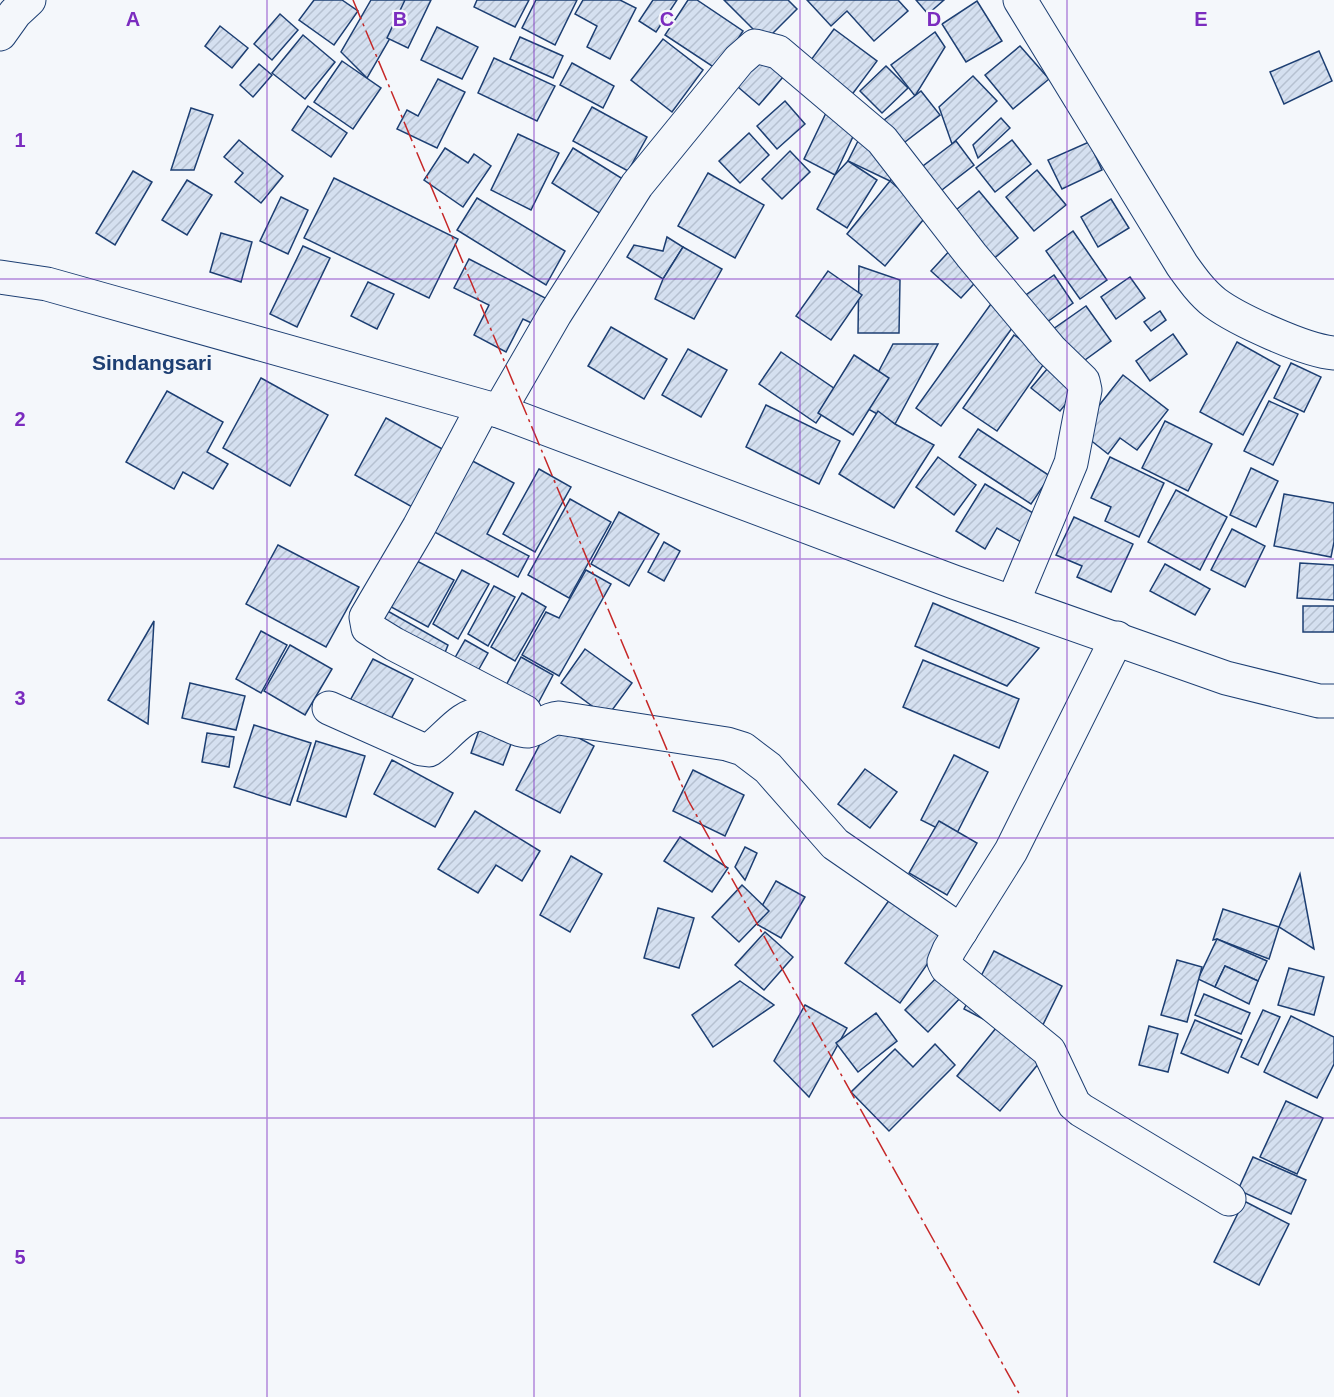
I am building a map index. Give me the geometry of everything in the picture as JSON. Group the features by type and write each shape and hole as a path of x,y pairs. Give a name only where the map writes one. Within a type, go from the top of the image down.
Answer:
{"street":[{"path":"0,34 29,0"},
{"path":"1020,0 1182,265 1198,287 1231,314 1308,348 1334,352"},
{"path":"961,931 835,844 768,768 743,749 715,742 550,718 523,711 394,644 368,628 366,617 491,409 637,185 739,60 755,46 778,52 882,140 972,256 1051,350 1083,381 1085,390 1071,463 1013,602"},
{"path":"0,277 47,284 491,409 943,578 1226,678 1319,701 1334,701"},
{"path":"1118,638 1011,851 945,956 944,962 947,968 1049,1050 1074,1104 1081,1110 1229,1199"},
{"path":"329,708 421,749 429,750 475,714 491,716 526,731 536,728 550,718"}],"building":[{"path":"314,0 342,0 358,11 334,45 299,20"},
{"path":"371,0 412,0 367,78 341,52"},
{"path":"405,0 431,0 408,48 387,38"},
{"path":"477,0 529,0 515,27 474,7"},
{"path":"536,0 577,0 555,45 522,28"},
{"path":"583,0 620,0 636,8 610,59 587,47 597,26 575,14"},
{"path":"653,0 677,0 656,32 639,21"},
{"path":"688,0 697,0 743,31 718,70 665,35"},
{"path":"724,0 788,0 797,9 765,41"},
{"path":"807,0 898,0 908,11 874,41 847,11 831,26"},
{"path":"916,0 944,0 928,14"},
{"path":"977,1 1002,41 966,62 942,24"},
{"path":"280,14 298,30 272,60 254,44"},
{"path":"220,26 248,48 232,68 205,46"},
{"path":"437,27 478,47 462,79 421,60"},
{"path":"834,29 877,61 848,100 805,68"},
{"path":"935,32 945,47 915,96 891,65"},
{"path":"303,35 335,62 305,99 272,73"},
{"path":"520,37 563,56 553,78 510,59"},
{"path":"663,39 703,70 672,112 631,80"},
{"path":"1020,46 1049,79 1013,109 985,75"},
{"path":"1319,51 1332,81 1284,104 1270,72"},
{"path":"756,53 783,77 759,105 731,81"},
{"path":"494,58 555,86 537,121 478,93"},
{"path":"342,61 381,88 353,129 314,102"},
{"path":"572,63 614,86 603,108 560,85"},
{"path":"259,64 272,75 253,97 240,85"},
{"path":"886,66 908,88 882,113 860,91"},
{"path":"973,76 997,101 952,144 939,107"},
{"path":"438,79 465,92 437,148 397,129 407,110 418,116"},
{"path":"921,91 940,115 901,145 883,121"},
{"path":"785,101 805,124 777,149 757,126"},
{"path":"308,106 347,133 331,157 292,130"},
{"path":"592,107 647,137 628,171 573,141"},
{"path":"191,108 213,115 194,170 171,170"},
{"path":"826,113 857,128 835,175 804,159"},
{"path":"1001,118 1010,128 978,158 973,145"},
{"path":"749,133 769,155 740,183 719,161"},
{"path":"518,134 559,153 531,210 491,190"},
{"path":"859,139 900,167 890,181 848,161"},
{"path":"239,140 283,176 261,203 235,182 243,173 224,157"},
{"path":"1012,140 1031,164 995,192 976,168"},
{"path":"956,141 974,165 938,193 919,169"},
{"path":"1089,142 1102,170 1062,189 1048,160"},
{"path":"445,148 468,163 474,154 491,166 463,207 424,180"},
{"path":"573,148 626,181 604,216 552,183"},
{"path":"790,151 810,172 782,199 762,179"},
{"path":"848,161 877,180 847,228 817,209 835,175"},
{"path":"1037,170 1066,205 1034,231 1006,197"},
{"path":"133,171 152,182 115,245 96,233"},
{"path":"708,173 764,205 735,258 678,226"},
{"path":"334,178 458,239 429,298 304,238"},
{"path":"187,180 212,195 187,235 162,220"},
{"path":"890,181 928,214 885,266 847,234"},
{"path":"979,191 1018,238 984,267 945,219"},
{"path":"281,197 308,210 288,254 260,241"},
{"path":"477,198 565,251 546,285 457,230"},
{"path":"1111,199 1129,228 1098,247 1081,217"},
{"path":"1073,231 1107,280 1080,299 1046,251"},
{"path":"221,233 252,242 241,282 210,272"},
{"path":"667,237 683,247 663,279 627,257 634,245 663,251"},
{"path":"303,246 330,258 297,327 270,314"},
{"path":"683,247 722,269 694,319 655,299 663,279"},
{"path":"953,247 983,274 961,298 931,271"},
{"path":"469,259 553,302 540,327 523,319 506,352 474,335 489,305 454,288"},
{"path":"859,266 900,280 899,333 858,333"},
{"path":"828,271 862,295 831,340 796,316"},
{"path":"1054,275 1073,303 1043,325 1023,297"},
{"path":"1130,277 1145,298 1116,319 1101,297"},
{"path":"368,282 394,294 377,329 351,316"},
{"path":"993,301 1018,320 941,426 916,408"},
{"path":"1086,306 1111,341 1074,368 1049,332"},
{"path":"1160,311 1166,320 1151,331 1144,322"},
{"path":"611,327 667,359 644,399 588,366"},
{"path":"1173,334 1187,354 1150,381 1136,361"},
{"path":"1014,335 1048,358 997,431 963,408"},
{"path":"1237,342 1280,366 1243,435 1200,412"},
{"path":"893,344 938,344 895,424 861,405"},
{"path":"688,349 727,370 701,417 662,395"},
{"path":"781,352 838,391 816,423 759,384"},
{"path":"854,355 889,378 853,435 818,413"},
{"path":"1053,362 1081,385 1060,411 1031,388"},
{"path":"1291,363 1321,377 1304,412 1274,398"},
{"path":"1123,375 1168,410 1137,450 1120,438 1108,454 1079,431"},
{"path":"261,378 328,415 290,486 223,448"},
{"path":"167,391 223,422 207,452 228,464 213,489 183,472 174,489 126,462"},
{"path":"1269,401 1298,414 1273,465 1244,451"},
{"path":"766,405 840,441 819,484 746,447"},
{"path":"878,411 895,424 934,445 894,508 839,474"},
{"path":"386,418 446,451 414,508 355,475"},
{"path":"1165,421 1212,444 1188,491 1142,468"},
{"path":"978,429 1050,476 1031,504 959,457"},
{"path":"465,457 514,483 487,534 529,556 518,577 427,528"},
{"path":"938,457 976,485 954,515 916,487"},
{"path":"1110,457 1164,483 1139,537 1105,521 1111,507 1091,498"},
{"path":"1251,468 1278,481 1256,527 1230,515"},
{"path":"539,469 571,487 535,552 503,534"},
{"path":"985,484 1038,516 1021,542 997,528 985,549 956,531"},
{"path":"1176,490 1227,517 1200,570 1148,542"},
{"path":"1284,494 1334,503 1334,542 1331,557 1274,546"},
{"path":"570,499 611,522 569,598 528,575"},
{"path":"619,512 659,534 629,586 591,564"},
{"path":"1074,517 1133,544 1111,592 1077,577 1082,566 1056,555"},
{"path":"1232,529 1265,546 1245,587 1211,570"},
{"path":"664,542 680,551 664,581 648,572"},
{"path":"278,545 359,587 326,647 246,604"},
{"path":"407,556 454,580 428,627 382,602"},
{"path":"1300,563 1334,565 1334,600 1297,598"},
{"path":"1165,564 1210,589 1195,615 1150,591"},
{"path":"462,570 489,584 458,639 433,624"},
{"path":"586,570 611,584 559,676 522,655 546,612 559,618"},
{"path":"494,586 515,597 488,646 468,634"},
{"path":"522,593 546,607 515,661 491,647"},
{"path":"933,603 1039,648 1007,686 915,646"},
{"path":"377,605 448,645 442,660 371,620"},
{"path":"1303,606 1334,606 1334,632 1303,632"},
{"path":"154,621 148,724 108,700"},
{"path":"261,631 287,645 261,693 236,679"},
{"path":"465,640 488,653 475,676 452,663"},
{"path":"290,645 332,669 305,715 264,691"},
{"path":"585,649 632,683 607,717 561,683"},
{"path":"521,657 553,675 535,709 503,691"},
{"path":"373,659 413,679 386,728 347,706"},
{"path":"923,660 1019,699 999,748 903,707"},
{"path":"190,683 245,696 236,730 182,718"},
{"path":"483,719 516,731 503,765 471,753"},
{"path":"551,723 594,746 560,813 516,790"},
{"path":"254,725 311,743 290,805 234,787"},
{"path":"207,733 234,737 229,767 202,762"},
{"path":"316,741 365,756 346,817 297,801"},
{"path":"954,755 988,772 955,837 921,820"},
{"path":"392,760 453,793 435,827 374,794"},
{"path":"865,769 897,792 870,828 838,804"},
{"path":"693,770 744,795 725,836 673,811"},
{"path":"475,811 540,851 522,881 496,865 478,893 438,869"},
{"path":"939,821 977,843 947,895 909,873"},
{"path":"680,837 728,868 712,892 664,861"},
{"path":"745,847 757,853 745,880 735,867"},
{"path":"571,856 602,874 570,932 540,915"},
{"path":"1300,874 1314,949 1279,927"},
{"path":"776,881 805,897 781,938 753,922"},
{"path":"742,885 769,911 739,942 712,917"},
{"path":"892,896 947,936 900,1003 845,963"},
{"path":"658,908 694,918 679,968 644,958"},
{"path":"1223,909 1279,927 1269,959 1217,939 1213,940"},
{"path":"765,932 793,957 764,990 735,965"},
{"path":"1217,939 1267,961 1258,981 1225,966 1215,987 1198,979"},
{"path":"994,951 1062,986 1033,1045 964,1009"},
{"path":"1177,960 1202,967 1187,1022 1161,1015"},
{"path":"1225,966 1258,981 1249,1004 1215,987"},
{"path":"1289,968 1324,977 1314,1015 1278,1005"},
{"path":"940,974 962,996 928,1032 905,1010"},
{"path":"740,981 774,1005 713,1047 692,1015"},
{"path":"1204,994 1250,1013 1241,1034 1195,1015"},
{"path":"805,1005 847,1028 809,1097 774,1061"},
{"path":"1263,1010 1280,1017 1258,1065 1241,1057"},
{"path":"876,1013 897,1041 858,1072 836,1043"},
{"path":"1291,1016 1334,1037 1334,1064 1317,1098 1264,1072"},
{"path":"1195,1020 1242,1040 1228,1073 1181,1053"},
{"path":"1149,1026 1178,1034 1168,1072 1139,1065"},
{"path":"996,1028 1039,1063 1000,1111 957,1076"},
{"path":"935,1044 955,1065 889,1131 851,1092 895,1049 913,1067"},
{"path":"1286,1101 1323,1118 1297,1174 1260,1157"},
{"path":"1253,1157 1306,1180 1291,1214 1238,1190"},
{"path":"1244,1201 1289,1224 1259,1285 1214,1262"}],"power":[{"path":"353,0 688,800 1021,1397"}],"district":[{"name":"Sindangsari","path":"152,363"}]}
